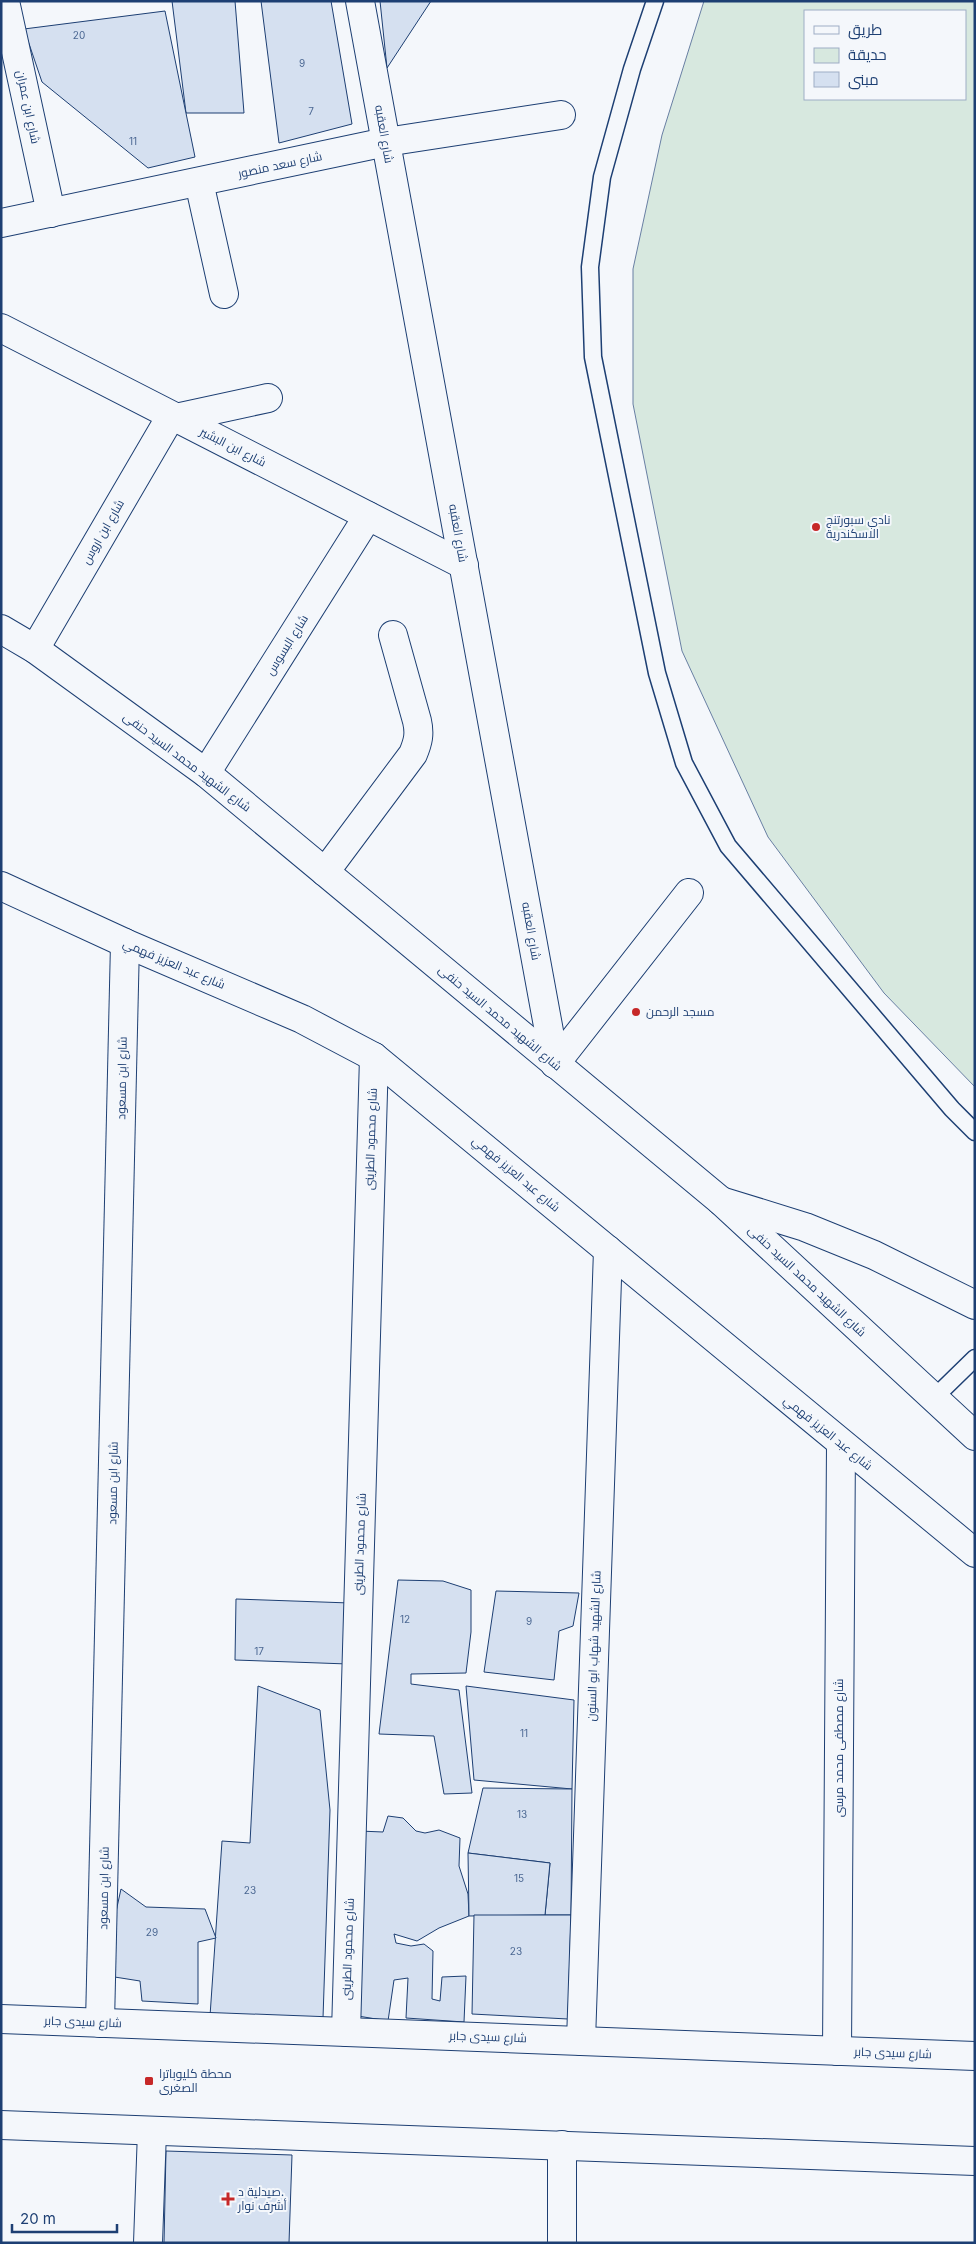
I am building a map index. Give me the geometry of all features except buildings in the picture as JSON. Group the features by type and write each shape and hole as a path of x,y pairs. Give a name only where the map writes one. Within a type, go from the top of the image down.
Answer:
{"street":[{"name":"شارع ابن عمران","path":"5,1 51,213"},
{"name":"شارع العقبه","path":"360,1 555,1064"},
{"name":"شارع سعد منصور","path":"1,223 386,142 561,115"},
{"path":"199,182 224,294"},
{"name":"شارع ابن البشير","path":"1,328 464,565"},
{"path":"174,417 268,398"},
{"name":"شارع ابن اروس","path":"35,649 174,417"},
{"name":"شارع البسوس","path":"206,773 368,516"},
{"name":"شارع الشهيد محمد السيد حنفى","path":"1,629 35,649 206,773 721,1201 933,1399 969,1424"},
{"path":"325,872 407,763 418,744 419,732 417,722 393,635"},
{"name":"شارع عبد العزيز فهمي","path":"1,886 125,943 302,1019 374,1057 975,1553"},
{"path":"555,1064 688,892"},
{"name":"شارع ابن مسعود","path":"100,2023 125,943"},
{"name":"شارع محمود الطرينى","path":"346,2032 374,1057"},
{"path":"721,1201 805,1227 874,1255 975,1305"},
{"name":"شارع الشهيد شهاب ابو السنون","path":"581,2041 608,1250"},
{"name":"شارع مصطفى محمد مرسى","path":"837,2051 841,1444"},
{"name":"شارع سيدى جابر","path":"1,2019 975,2056"},
{"path":"1,2125 975,2161"},
{"path":"148,2243 152,2131"},
{"path":"562,2145 562,2243"}],"lane":[{"path":"655,1 632,70 602,177 590,267 593,357 657,673 684,763 728,846 952,1109 975,1132"},
{"path":"933,1399 975,1358"}],"green space":[{"name":"نادي سبورتنج الاسكندرية","path":"704,1 975,1 975,1087 884,993 768,837 682,651 633,404 633,269 662,135"}],"place":[{"name":"نادي سبورتنج الاسكندرية","path":"816,527"},
{"name":"مسجد الرحمن","path":"636,1012"},
{"name":"محطة كليوباترا الصغرى","path":"149,2081"},
{"name":"صيدلية د. أشرف نوار","path":"228,2199"}]}
